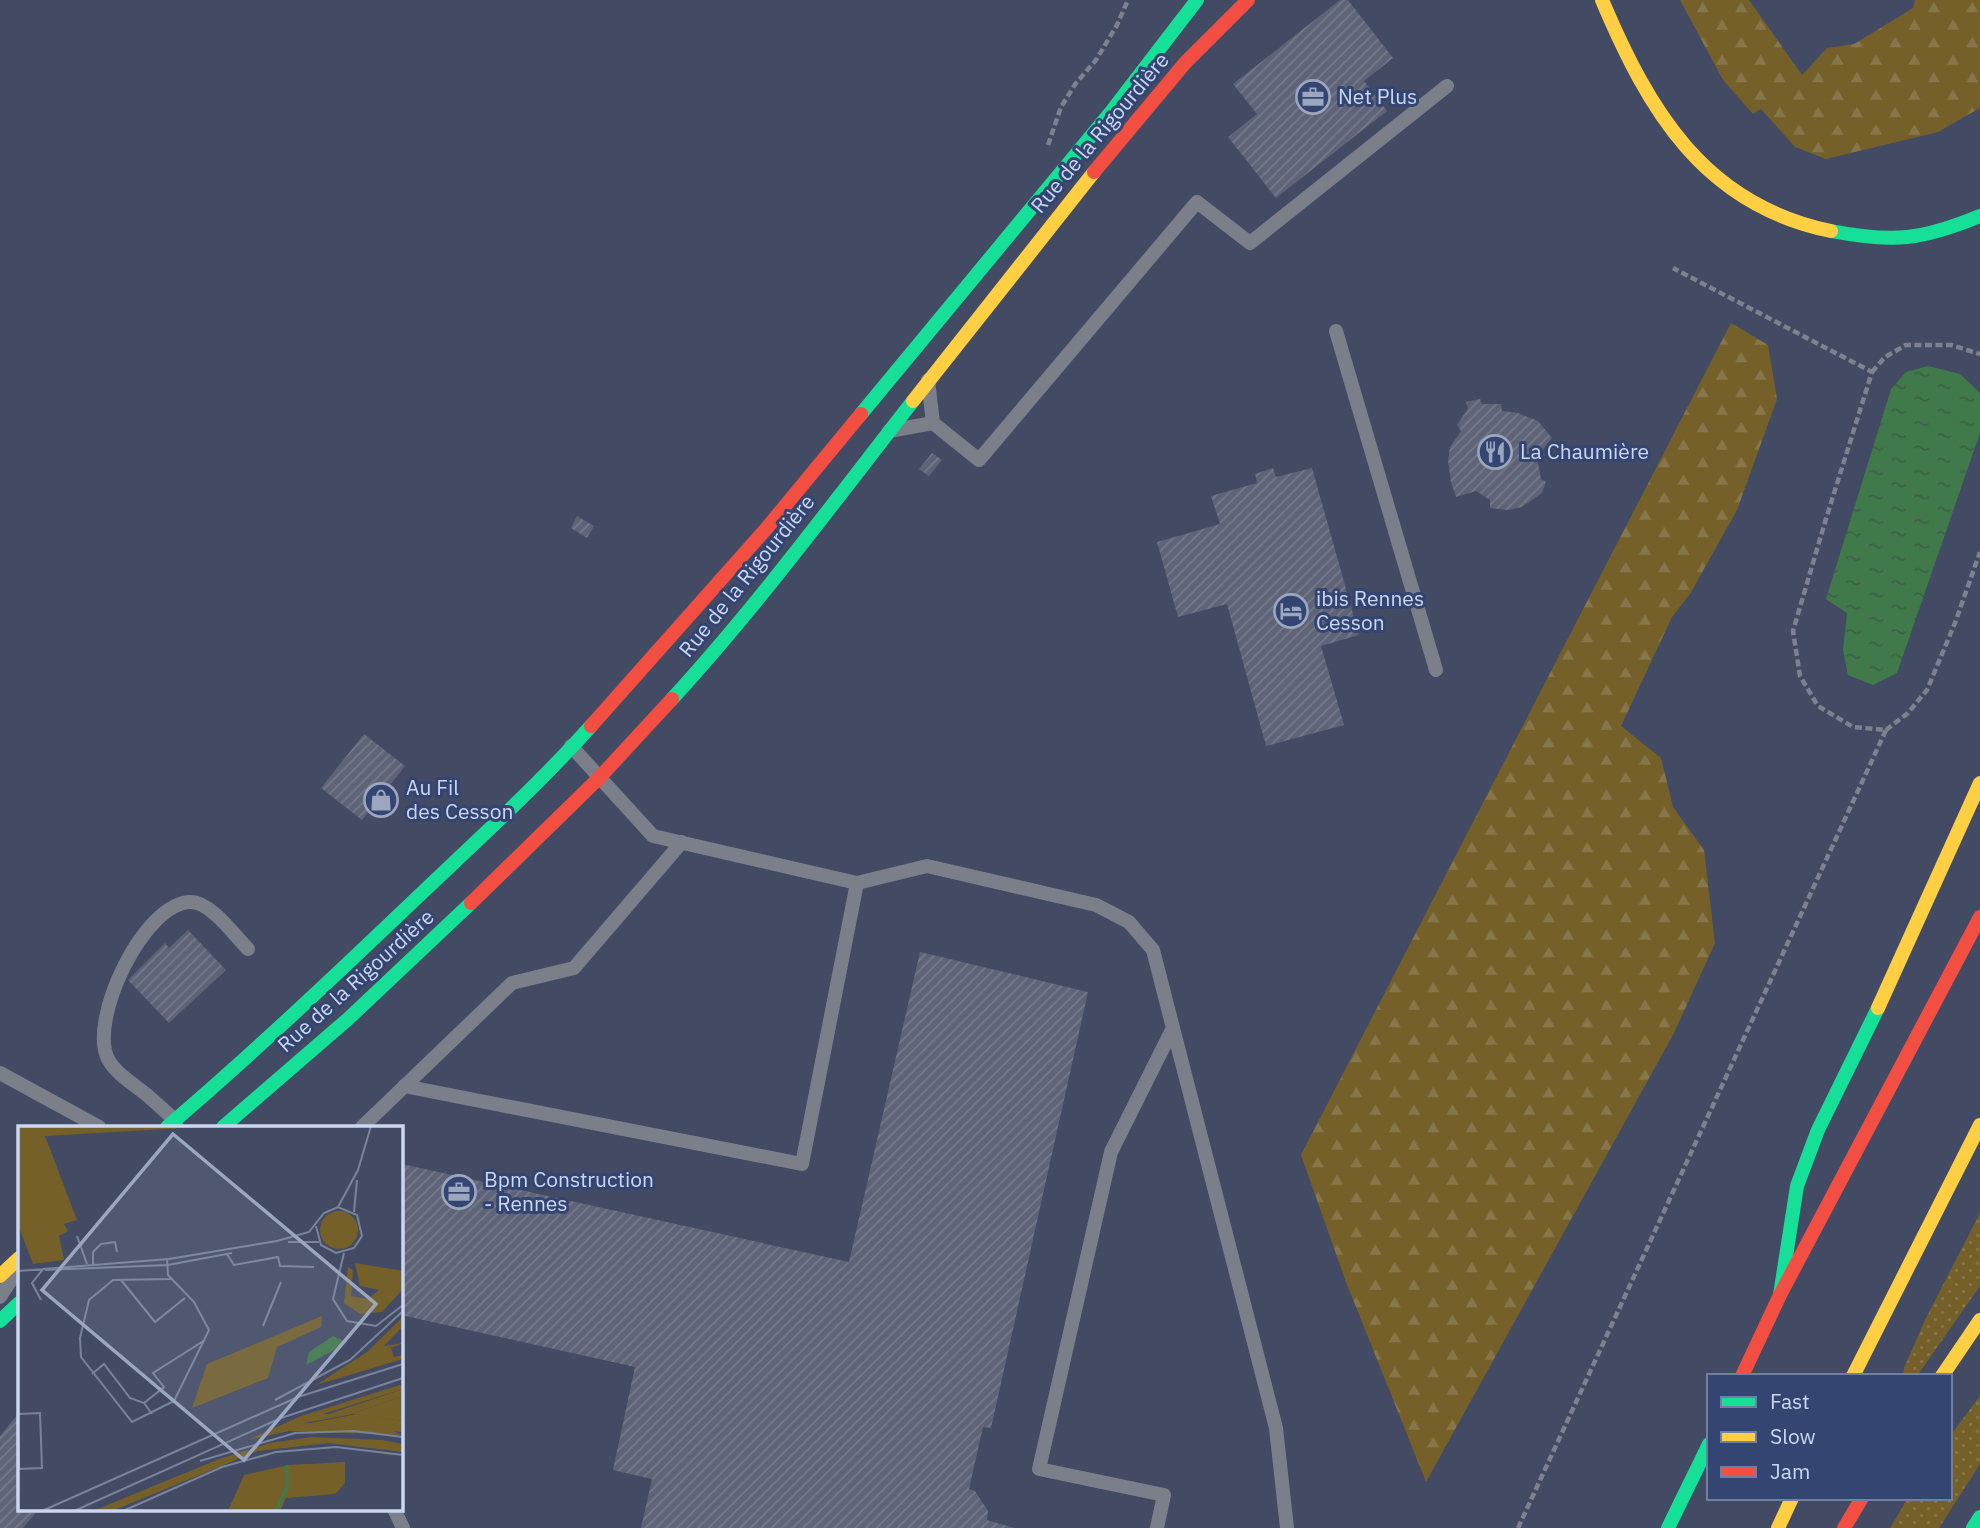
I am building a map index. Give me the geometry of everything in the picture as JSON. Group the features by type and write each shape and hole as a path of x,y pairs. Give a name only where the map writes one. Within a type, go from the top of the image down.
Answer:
{"main road":[{"name":"Rue de la Rigourdière","path":"173,1125 496,822 571,747 663,647 766,529 1111,112 1197,0"},
{"name":"Rue de la Rigourdière","path":"224,1126 348,1019 448,926 600,777 694,676 1129,129 1185,63 1248,0"},
{"path":"1602,0 1620,44 1661,117 1713,177 1743,200 1793,223 1833,233 1878,238 1898,239 1933,234 1980,216"},
{"path":"1780,1295 1797,1186 1814,1142 1887,990 1980,783"},
{"path":"1743,1374 1780,1295 1980,917"},
{"path":"1854,1374 1980,1125"},
{"path":"0,1276 18,1259"},
{"path":"0,1321 18,1304"},
{"path":"1942,1374 1980,1321"},
{"path":"1668,1528 1707,1448"},
{"path":"1778,1528 1791,1500"},
{"path":"1844,1528 1861,1500"},
{"path":"1973,1528 1980,1517"}],"lane":[{"path":"928,380 933,423 979,460 1197,202 1250,243 1447,86"},
{"path":"1336,331 1436,670"},
{"path":"889,431 933,423"},
{"path":"571,747 653,836 858,883 927,866 1096,905 1129,922 1153,950 1276,1428 1287,1528"},
{"path":"363,1126 512,983 574,968 682,842"},
{"path":"404,1086 802,1164 858,883"},
{"path":"173,1125 108,1060 103,1042 109,1005 119,975 139,940 159,919 175,906 190,902 213,912 248,949"},
{"path":"1157,1528 1164,1495 1040,1469 1111,1152 1173,1028"},
{"path":"0,1073 97,1126"},
{"path":"0,1297 18,1270"},
{"path":"394,1510 403,1528"}],"path":[{"path":"1673,268 1872,372"},
{"path":"1886,730 1853,727 1818,706 1800,676 1793,631 1872,372 1885,357 1906,345 1951,345 1980,354"},
{"path":"1518,1528 1886,730 1908,713 1927,690 1955,623 1980,552"}],"green space":[{"path":"1680,0 1749,0 1802,75 1827,48 1854,44 1913,8 1915,0 1980,0 1980,108 1938,132 1826,159 1795,147 1761,109 1753,114 1723,80"},
{"path":"1731,323 1768,345 1777,399 1737,510 1690,594 1672,617 1621,726 1661,758 1673,807 1704,850 1715,943 1674,1033 1426,1482 1346,1282 1301,1155"},
{"path":"1980,1213 1980,1286 1918,1374 1903,1374 1925,1320"},
{"path":"1980,1396 1980,1464 1939,1528 1890,1528 1907,1500 1952,1500 1952,1433"}],"water":[{"path":"1928,366 1960,374 1980,393 1980,433 1897,673 1873,685 1848,675 1843,650 1847,613 1826,599 1891,389 1906,372"}],"building":[{"path":"1340,0 1348,0 1393,58 1364,81 1387,111 1276,198 1228,137 1257,114 1233,84"},
{"name":"La Chaumière","path":"1480,399 1482,404 1501,404 1502,411 1518,413 1538,421 1552,438 1537,457 1541,479 1546,482 1542,493 1522,507 1508,510 1490,508 1490,500 1476,491 1456,497 1448,461 1450,447 1461,431 1457,425 1468,409 1466,402"},
{"path":"932,453 942,460 929,476 919,469"},
{"name":"ibis Rennes Cesson","path":"1273,468 1276,477 1312,468 1359,635 1321,646 1344,725 1266,746 1227,604 1178,617 1157,542 1220,524 1211,496 1257,483 1255,474"},
{"path":"577,516 594,526 587,538 571,528"},
{"path":"364,734 405,766 362,820 321,788"},
{"path":"188,930 226,970 169,1023 128,980 165,943 169,948"},
{"path":"920,952 1088,992 991,1428 983,1427 969,1489 975,1491 988,1511 987,1520 1014,1528 641,1528 652,1479 613,1470 635,1367 402,1315 402,1164 849,1262"},
{"path":"18,1414 18,1510 38,1510 23,1528 0,1528 0,1436"}],"traffic: fast":[{"path":"861,414 1111,112 1197,0"},
{"path":"1831,231 1872,237 1907,237 1941,230 1980,216"},
{"path":"672,699 765,590 913,401"},
{"path":"168,1126 361,951 551,769 591,726"},
{"path":"224,1126 348,1019 471,903"},
{"path":"1780,1295 1797,1186 1818,1130 1878,1008"},
{"path":"0,1321 18,1304"},
{"path":"1668,1528 1707,1448"},
{"path":"1973,1528 1980,1517"}],"traffic: slow":[{"path":"1602,0 1640,79 1686,147 1715,176 1748,200 1787,218 1831,231"},
{"path":"913,401 1094,172"},
{"path":"1878,1008 1980,783"},
{"path":"1854,1374 1980,1125"},
{"path":"0,1276 18,1259"},
{"path":"1943,1374 1980,1320"},
{"path":"1778,1528 1791,1500"}],"traffic: jam":[{"path":"1094,172 1185,63 1248,0"},
{"path":"591,726 766,529 861,414"},
{"path":"471,903 600,777 672,699"},
{"path":"1743,1374 1780,1295 1980,917"},
{"path":"1844,1528 1861,1500"}],"place":[{"name":"Net Plus","path":"1313,97"},
{"name":"La Chaumière","path":"1495,452"},
{"name":"ibis Rennes Cesson","path":"1291,611"},
{"name":"Au Fil des Cesson","path":"381,800"},
{"name":"Bpm Construction - Rennes","path":"459,1192"}]}
